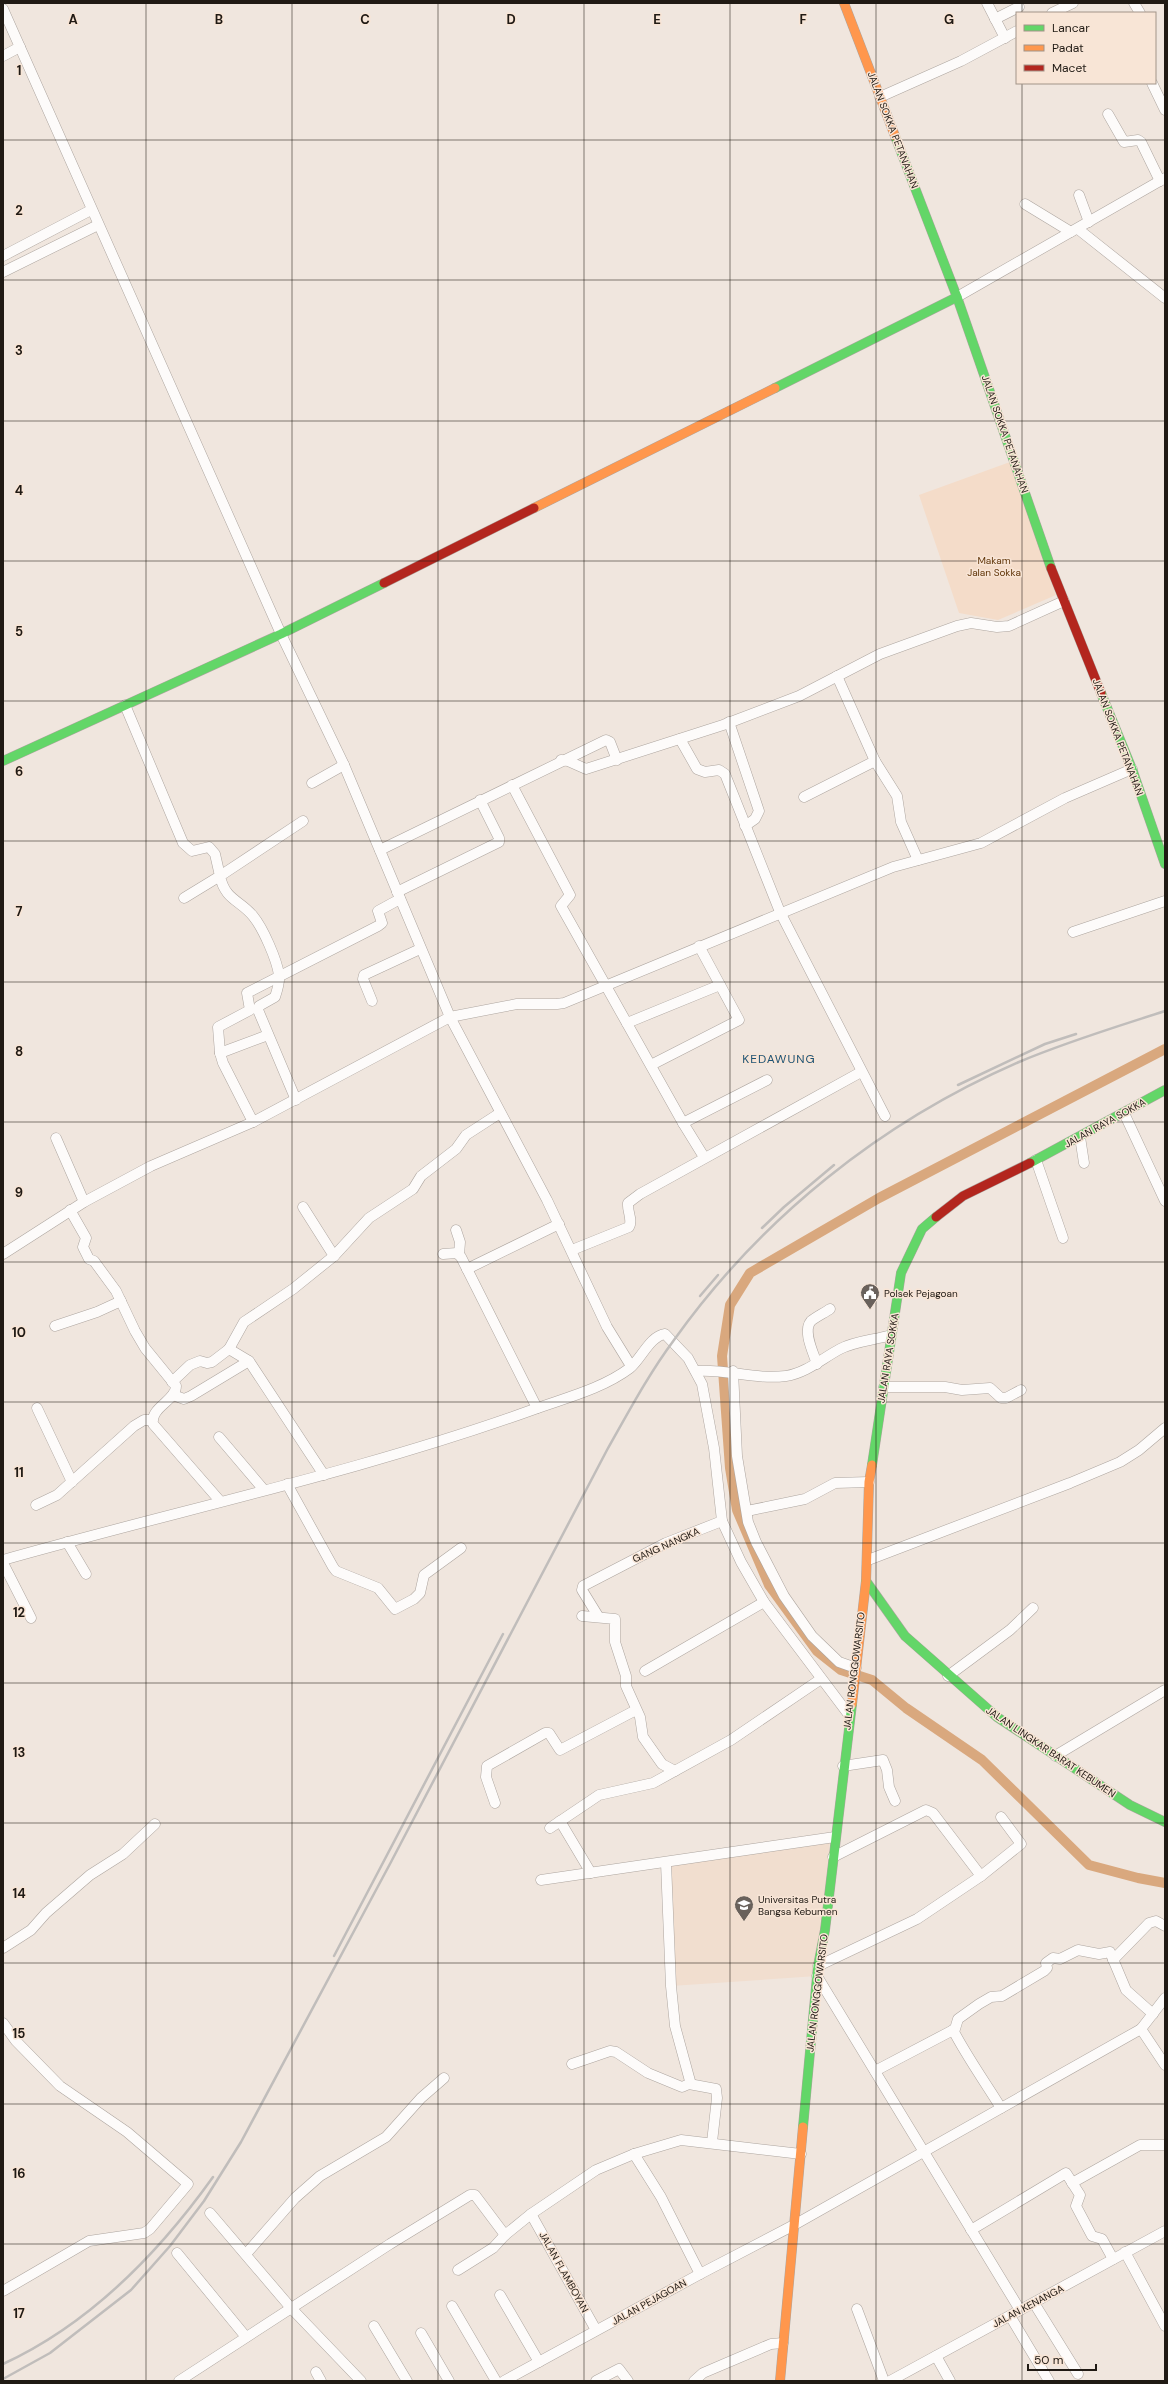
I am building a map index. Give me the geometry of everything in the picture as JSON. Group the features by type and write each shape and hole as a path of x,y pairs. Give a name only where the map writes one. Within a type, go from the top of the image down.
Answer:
{"street":[{"name":"JALAN SOKKA PETANAHAN","path":"844,3 957,297 1064,601 1132,769 1165,864"},
{"path":"987,3 1005,38"},
{"path":"1054,12 1073,3"},
{"path":"1134,3 1139,12"},
{"path":"995,19 1019,7"},
{"path":"3,9 94,217 281,634 344,765 399,895 420,949 450,1017 559,1224 607,1327 631,1366"},
{"path":"880,97 961,61 1016,32"},
{"path":"3,56 20,47"},
{"path":"1152,84 1165,110"},
{"path":"3,761 281,634 957,297 1162,180 1141,142 1138,140 1124,142 1108,114"},
{"path":"1079,195 1089,222"},
{"path":"1025,204 1075,231 1165,298"},
{"path":"3,256 94,217"},
{"path":"3,272 94,217"},
{"path":"561,760 568,761 586,769 617,760 729,722 799,696 880,654 957,626 971,623 997,627 1009,626 1064,601"},
{"path":"837,676 875,761 897,796 901,822 918,860"},
{"path":"125,705 183,843 192,851 209,847 213,850 220,876 228,895 245,907 261,928 279,975 275,997 258,1008 296,1100"},
{"path":"729,722 759,811 755,819 745,826"},
{"path":"680,739 697,770 705,772 719,770 725,774 780,912 861,1072 885,1116"},
{"path":"380,850 561,760 606,740 610,742 617,760"},
{"path":"804,797 875,761"},
{"path":"312,783 344,765"},
{"path":"3,1254 70,1210 151,1166 253,1122 450,1017 517,1004 557,1004 893,866 981,843 1065,798 1132,769"},
{"path":"512,785 570,895 561,906 683,1123 704,1157"},
{"path":"253,1122 223,1063 220,1053 218,1027 225,1022 247,1013 250,1010 247,993 279,975 380,925 382,923 378,911 399,895 499,842 499,838 480,800"},
{"path":"184,898 303,821"},
{"path":"1073,932 1165,901"},
{"path":"651,1065 739,1020 699,946"},
{"path":"372,1001 364,975 420,949"},
{"path":"627,1023 720,985"},
{"path":"220,1053 268,1035"},
{"path":"572,1250 629,1227 631,1219 627,1211 628,1203 704,1157 861,1072"},
{"path":"683,1123 767,1080"},
{"name":"JALAN RAYA SOKKA","path":"866,1581 868,1560 869,1482 901,1273 922,1229 963,1196 1080,1137 1165,1090"},
{"path":"172,1382 190,1365 200,1361 207,1364 212,1362 229,1349 244,1322 293,1289 334,1256 369,1218 414,1188 421,1176 456,1149 466,1135 500,1113"},
{"path":"1124,1113 1165,1202"},
{"path":"1080,1137 1084,1163"},
{"path":"56,1138 84,1202"},
{"path":"1036,1160 1063,1238"},
{"path":"303,1207 334,1256"},
{"path":"70,1210 86,1238 83,1249 108,1278 145,1348 172,1382 176,1391 165,1401 152,1420"},
{"path":"467,1269 559,1224"},
{"path":"456,1230 460,1242 459,1255"},
{"path":"444,1254 454,1252 459,1255 537,1408"},
{"path":"55,1326 97,1312 121,1301"},
{"path":"817,1364 808,1327 810,1322 830,1309"},
{"path":"31,1618 3,1561 67,1542 324,1474 537,1408 610,1381 631,1366 656,1339 665,1334 688,1358 697,1371 702,1384 714,1448 722,1521 741,1562 764,1602 849,1715"},
{"path":"697,1371 731,1371 765,1378 788,1376 817,1364 840,1349 891,1336"},
{"path":"229,1349 248,1361 324,1474"},
{"path":"173,1395 184,1399 191,1396 248,1361"},
{"path":"731,1371 737,1456 748,1522 756,1542 784,1596 812,1636 830,1655 844,1665 855,1669"},
{"path":"884,1387 945,1387 962,1390 990,1388 999,1398 1003,1398 1021,1390"},
{"path":"37,1408 72,1482"},
{"path":"36,1505 57,1495 123,1434 144,1420 152,1420"},
{"path":"152,1420 162,1436 220,1501"},
{"path":"868,1560 1070,1483 1120,1462 1139,1450 1165,1428"},
{"path":"219,1437 264,1490"},
{"path":"747,1511 805,1499 835,1483 869,1482"},
{"path":"287,1484 336,1571 378,1588 395,1609 414,1599 420,1593 424,1576 460,1548"},
{"name":"GANG NANGKA","path":"598,1616 582,1587 598,1576 666,1543 722,1521"},
{"path":"67,1542 86,1574"},
{"name":"JALAN RONGGOWARSITO","path":"780,2381 818,1971 849,1715 855,1683 855,1669 862,1604 866,1581"},
{"name":"JALAN LINGKAR BARAT KEBUMEN","path":"866,1581 905,1636 948,1676 997,1717 1130,1805 1165,1822"},
{"path":"645,1671 764,1602"},
{"path":"862,1604 882,1604"},
{"path":"948,1676 1010,1630 1033,1608"},
{"path":"582,1616 598,1616 615,1619 615,1642 626,1676 626,1686 641,1722 643,1737 662,1764 675,1771"},
{"path":"550,1828 604,1793 648,1785 741,1735 821,1679"},
{"path":"1055,1756 1165,1690"},
{"path":"495,1803 486,1777 487,1766 544,1733 549,1733 560,1750 636,1710"},
{"path":"843,1766 883,1760 886,1764 889,1787 895,1801"},
{"path":"832,1857 926,1810 933,1813 981,1876"},
{"path":"1001,1817 1021,1844 981,1876 916,1919 818,1971 875,2071 1020,2310"},
{"path":"560,1821 591,1873"},
{"path":"3,1948 30,1930 46,1913 90,1875 123,1854 155,1824"},
{"path":"541,1880 666,1863 835,1837"},
{"path":"666,1863 671,1986 676,2026 690,2081 689,2084"},
{"path":"1113,1960 1149,1923 1156,1921 1165,1926"},
{"path":"875,2071 953,2030 958,2020 979,2004 991,1997 1002,1996 1044,1971 1047,1968 1046,1963 1053,1958 1060,1959 1078,1950 1101,1954 1108,1951 1126,1990 1153,2014"},
{"path":"1165,1998 1141,2029 1165,2065"},
{"path":"3,2023 16,2041 60,2086 128,2132 188,2184 150,2229 144,2233 89,2241 3,2291"},
{"name":"JALAN PEJAGOAN","path":"504,2381 700,2274 794,2225 1141,2029"},
{"path":"953,2030 964,2052 974,2063 1001,2108"},
{"path":"572,2064 610,2051 648,2073 682,2087 689,2084 716,2088 717,2098 712,2142"},
{"path":"246,2254 295,2198 320,2176 386,2137 421,2098 444,2078"},
{"path":"458,2270 493,2248 505,2235 531,2214 596,2170 634,2154 681,2140 712,2142 801,2154"},
{"path":"1072,2183 1140,2145 1165,2145"},
{"path":"634,2154 661,2198 700,2274"},
{"path":"972,2230 1064,2173 1067,2174 1080,2195 1076,2206 1078,2214 1092,2236 1102,2239 1113,2259"},
{"path":"179,2381 470,2194 475,2195 505,2235"},
{"path":"210,2213 291,2308 361,2381"},
{"name":"JALAN FLAMBOYAN","path":"531,2214 596,2330"},
{"name":"JALAN KENANGA","path":"890,2381 1165,2230"},
{"path":"1126,2252 1165,2326"},
{"path":"176,2253 246,2337"},
{"path":"500,2295 539,2362"},
{"path":"1034,2303 1078,2374"},
{"path":"452,2306 496,2381"},
{"path":"857,2309 884,2381"},
{"path":"1010,2316 1049,2381"},
{"path":"374,2326 407,2381"},
{"path":"421,2333 449,2381"},
{"path":"694,2381 703,2374 771,2344 783,2343"},
{"path":"936,2356 950,2381"},
{"path":"596,2381 619,2369 628,2381"}],"shaded area":[{"name":"Universitas Putra Bangsa Kebumen","path":"830,1840 817,1976 671,1986 662,1867"}],"green space":[{"name":"Makam Jalan Sokka","path":"1010,462 1056,595 998,620 959,613 919,495"}],"waterway":[{"path":"1165,1049 879,1198 750,1273 730,1305 722,1356 730,1468 737,1510 769,1585 817,1651 841,1670 872,1680 906,1708 982,1760 1089,1865 1138,1878 1165,1883"}],"railway":[{"path":"3,2379 50,2353 131,2290 170,2246 204,2201 241,2142 391,1862 607,1450 656,1367 674,1340 708,1295 745,1254 785,1214 827,1178 872,1144 919,1114 968,1086 1019,1062 1073,1041 1165,1011"},
{"path":"958,1085 1045,1044 1076,1034"},
{"path":"762,1228 784,1207 834,1165"},
{"path":"700,1296 718,1275"},
{"path":"334,1956 503,1634"},
{"path":"3,2364 35,2348 65,2329 93,2308 120,2284 169,2233 192,2206 213,2177"}],"traffic: fast":[{"path":"895,136 957,297 1051,568"},
{"path":"775,388 957,297"},
{"path":"3,761 281,634 384,583"},
{"path":"1101,693 1132,769 1165,864"},
{"path":"1030,1163 1165,1090"},
{"path":"872,1465 901,1273 922,1229 936,1217"},
{"path":"866,1581 905,1636 997,1717 1130,1805 1165,1822"},
{"path":"803,2127 818,1966 825,1930 852,1704"}],"traffic: slow":[{"path":"844,3 895,136"},
{"path":"534,508 775,388"},
{"path":"852,1704 866,1581 869,1482 872,1465"},
{"path":"780,2381 803,2127"}],"traffic: jam":[{"path":"384,583 534,508"},
{"path":"1051,568 1101,693"},
{"path":"936,1217 963,1196 1030,1163"}],"place":[{"name":"Polsek Pejagoan","path":"870,1310"},
{"name":"Universitas Putra Bangsa Kebumen","path":"744,1922"}],"district":[{"name":"KEDAWUNG","path":"779,1059"}]}
